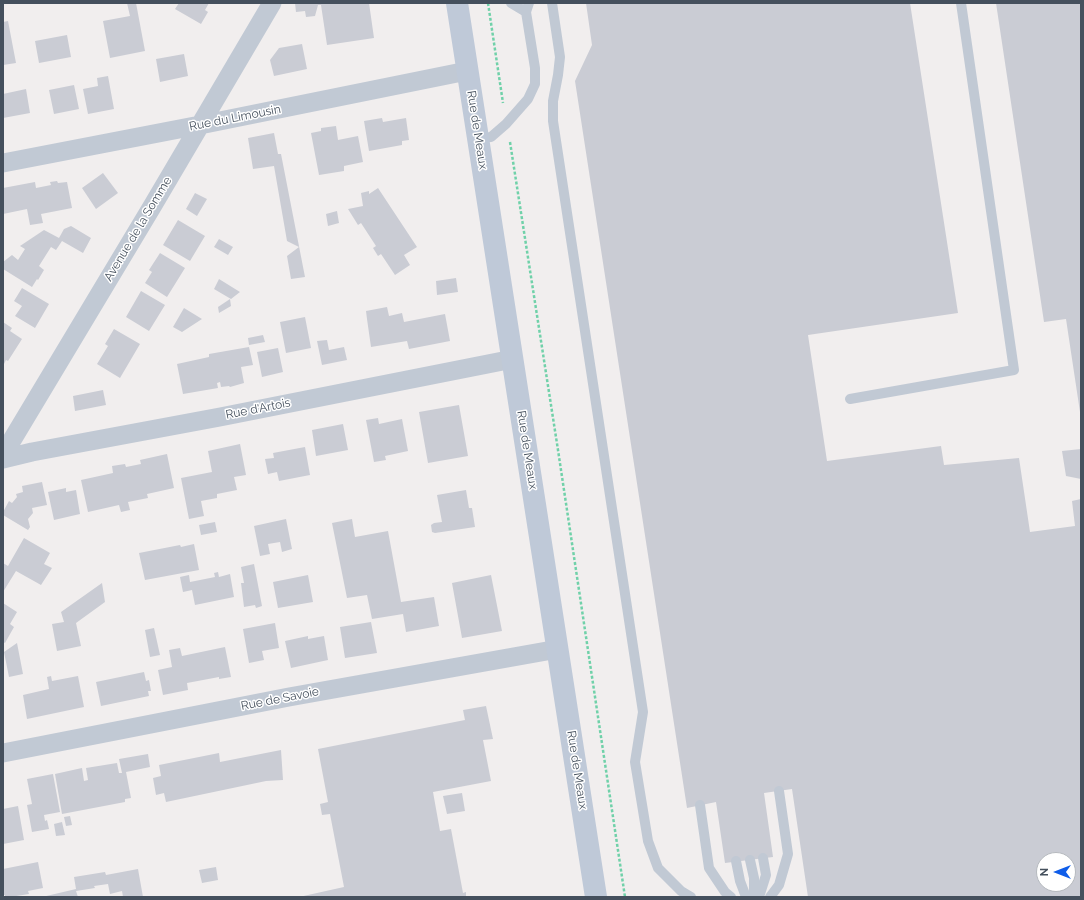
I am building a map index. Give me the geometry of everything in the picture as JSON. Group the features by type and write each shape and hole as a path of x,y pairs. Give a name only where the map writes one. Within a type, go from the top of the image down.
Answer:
{"main road":[{"name":"Rue de Meaux","path":"456,3 468,71 596,897"}],"street":[{"name":"Avenue de la Somme","path":"3,455 272,3"},
{"name":"Rue du Limousin","path":"3,163 468,71"},
{"name":"Rue d'Artois","path":"3,459 32,452 204,420 513,359"},
{"name":"Rue de Savoie","path":"3,753 289,697 558,649"}],"lane":[{"path":"478,138 491,137 506,124 528,100 535,84 535,68 526,6 511,3"},
{"path":"552,3 560,57 553,101 553,121 643,712 635,762 648,841 658,868 681,891 692,897"},
{"path":"850,399 1014,370 961,3"},
{"path":"770,897 779,886 788,854 779,791"},
{"path":"700,805 709,868 730,897"},
{"path":"759,897 766,875 763,858"},
{"path":"750,860 754,878 754,897"},
{"path":"736,862 740,881 746,897"}],"path":[{"path":"488,3 504,105"},
{"path":"509,139 558,450 625,897"}],"building":[{"path":"127,3 136,3 145,51 110,58 103,21 130,16"},
{"path":"179,3 209,3 205,10 208,12 201,24 175,9"},
{"path":"295,3 369,3 374,38 327,45 321,5 318,5 315,16 306,17 305,11 296,12"},
{"path":"586,3 910,3 958,313 808,335 827,461 941,446 944,465 1019,458 1030,532 1075,526 1072,501 1081,499 1081,897 808,897 792,789 764,793 773,857 725,863 716,802 687,808 575,81 592,45"},
{"path":"996,3 1081,3 1081,412 1066,319 1044,322"},
{"path":"8,21 16,63 3,65 3,22"},
{"path":"67,35 71,57 39,63 35,41"},
{"path":"302,44 307,69 274,76 270,60 279,48"},
{"path":"184,54 188,76 160,82 156,59"},
{"path":"108,76 114,109 88,114 83,89 98,86 97,78"},
{"path":"74,85 79,109 54,114 49,90"},
{"path":"26,89 30,113 3,118 3,94"},
{"path":"382,118 383,122 406,118 409,140 402,141 402,145 369,151 364,121"},
{"path":"336,126 338,140 358,136 363,162 344,166 344,171 319,175 311,133 321,131 321,128"},
{"path":"274,133 278,154 281,154 305,277 291,279 287,256 299,247 287,241 274,166 253,169 248,138"},
{"path":"103,173 118,193 96,209 82,188"},
{"path":"57,181 58,183 67,182 72,208 41,214 43,223 30,225 27,209 3,214 3,188 35,182 36,188 51,185 50,182"},
{"path":"378,188 417,247 404,255 410,265 395,275 381,254 378,256 373,248 376,246 361,223 358,225 348,209 363,206 361,193 369,191 369,194"},
{"path":"195,193 207,199 197,216 186,209"},
{"path":"337,211 339,223 328,226 326,214"},
{"path":"178,220 205,236 190,261 163,245"},
{"path":"71,226 91,238 83,253 62,241 56,250 51,247 39,266 44,270 32,287 3,269 3,262 12,255 18,260 25,249 20,246 44,230 59,238 64,229"},
{"path":"219,239 233,247 228,255 214,247"},
{"path":"160,253 185,268 167,297 145,283 152,272 149,270"},
{"path":"456,278 458,292 437,295 436,281"},
{"path":"219,279 240,292 231,299 214,289"},
{"path":"22,288 49,304 35,328 15,316 22,306 14,301"},
{"path":"141,291 165,305 149,331 126,317"},
{"path":"230,299 231,306 219,313 218,307"},
{"path":"387,307 389,316 402,313 404,322 445,314 450,341 409,349 407,341 371,347 366,311"},
{"path":"184,308 202,319 182,332 173,327"},
{"path":"305,317 311,348 286,353 280,322"},
{"path":"3,322 12,328 10,331 22,339 8,361 6,360 3,366"},
{"path":"114,329 140,344 120,378 97,364 108,346 105,344"},
{"path":"263,335 265,342 249,345 248,338"},
{"path":"327,340 329,350 344,347 347,360 322,365 317,341"},
{"path":"249,347 253,365 241,367 244,383 230,387 221,387 220,382 217,383 218,388 183,394 177,364 209,357 209,354"},
{"path":"278,348 283,372 262,377 257,352"},
{"path":"103,390 106,405 75,411 73,396"},
{"path":"459,405 468,456 428,463 419,412"},
{"path":"378,418 379,424 402,419 408,451 385,456 386,460 374,462 366,420"},
{"path":"343,424 348,450 316,456 312,430"},
{"path":"240,444 246,475 234,477 237,490 217,494 217,498 201,501 204,516 189,519 181,478 212,472 208,451"},
{"path":"305,447 310,475 279,481 277,472 268,474 265,459 274,458 273,453"},
{"path":"1081,449 1081,479 1066,476 1062,451"},
{"path":"167,454 174,488 147,494 148,498 128,502 130,510 121,512 119,505 88,512 81,480 113,473 112,466 125,464 126,467 141,464 140,460"},
{"path":"42,482 47,505 32,508 33,513 28,519 30,527 28,530 3,515 9,501 12,503 17,497 16,494 23,492 22,486"},
{"path":"66,488 66,492 76,490 80,514 54,520 48,492"},
{"path":"466,490 469,508 472,508 475,527 435,533 432,532 431,525 442,522 437,495"},
{"path":"286,519 292,549 282,552 280,542 268,544 270,554 260,556 254,526"},
{"path":"352,519 355,537 388,531 401,602 434,597 439,626 406,632 403,614 372,619 367,595 347,598 332,523"},
{"path":"215,522 217,532 201,535 199,525"},
{"path":"24,538 50,553 44,564 52,568 41,585 16,571 3,592 3,563 8,566"},
{"path":"194,544 199,570 145,580 139,553 180,545 181,547"},
{"path":"254,564 262,606 256,608 255,605 244,607 241,583 244,583 241,567"},
{"path":"218,572 219,577 230,574 234,597 195,605 192,590 183,592 180,577 189,575 190,582 215,577 214,573"},
{"path":"308,575 313,602 278,608 273,582"},
{"path":"491,575 502,631 462,638 452,583"},
{"path":"102,583 105,602 76,623 81,646 57,651 52,624 64,622 61,612"},
{"path":"3,603 17,612 10,624 14,627 5,643 3,642"},
{"path":"371,622 377,653 345,658 340,627"},
{"path":"275,623 279,648 262,651 264,660 249,663 243,629"},
{"path":"154,628 160,655 150,657 145,630"},
{"path":"308,636 308,639 324,636 328,660 291,668 285,641"},
{"path":"17,643 23,674 9,677 4,652"},
{"path":"225,647 231,677 219,679 219,677 187,683 188,690 163,695 158,670 172,667 169,650 180,648 182,656"},
{"path":"144,672 146,681 149,680 151,691 148,691 149,696 101,706 96,682"},
{"path":"51,676 52,681 78,676 84,707 27,719 23,695 49,689 47,677"},
{"path":"486,706 493,739 483,740 491,781 433,792 440,831 451,829 463,893 466,892 466,897 299,897 344,887 330,814 322,815 320,804 328,802 318,749 465,720 463,710"},
{"path":"281,750 283,780 266,781 166,802 164,793 156,795 153,778 161,776 159,765 219,753 220,762"},
{"path":"148,754 150,767 126,772 131,798 125,799 125,802 62,814 55,774 82,768 84,781 88,780 86,768 117,763 119,773 122,773 119,759"},
{"path":"53,774 60,812 44,815 49,829 32,832 27,805 32,804 27,779"},
{"path":"462,793 465,811 447,814 443,796"},
{"path":"18,806 24,840 3,844 3,809"},
{"path":"70,816 72,825 66,826 64,817"},
{"path":"62,822 65,835 56,836 54,824"},
{"path":"38,862 43,888 28,891 29,894 10,897 5,897 5,895 3,895 3,869"},
{"path":"216,867 218,880 202,883 199,870"},
{"path":"138,869 143,897 123,897 122,891 110,894 108,884 76,891 78,897 42,897 76,889 74,877 105,872 106,875"}]}
